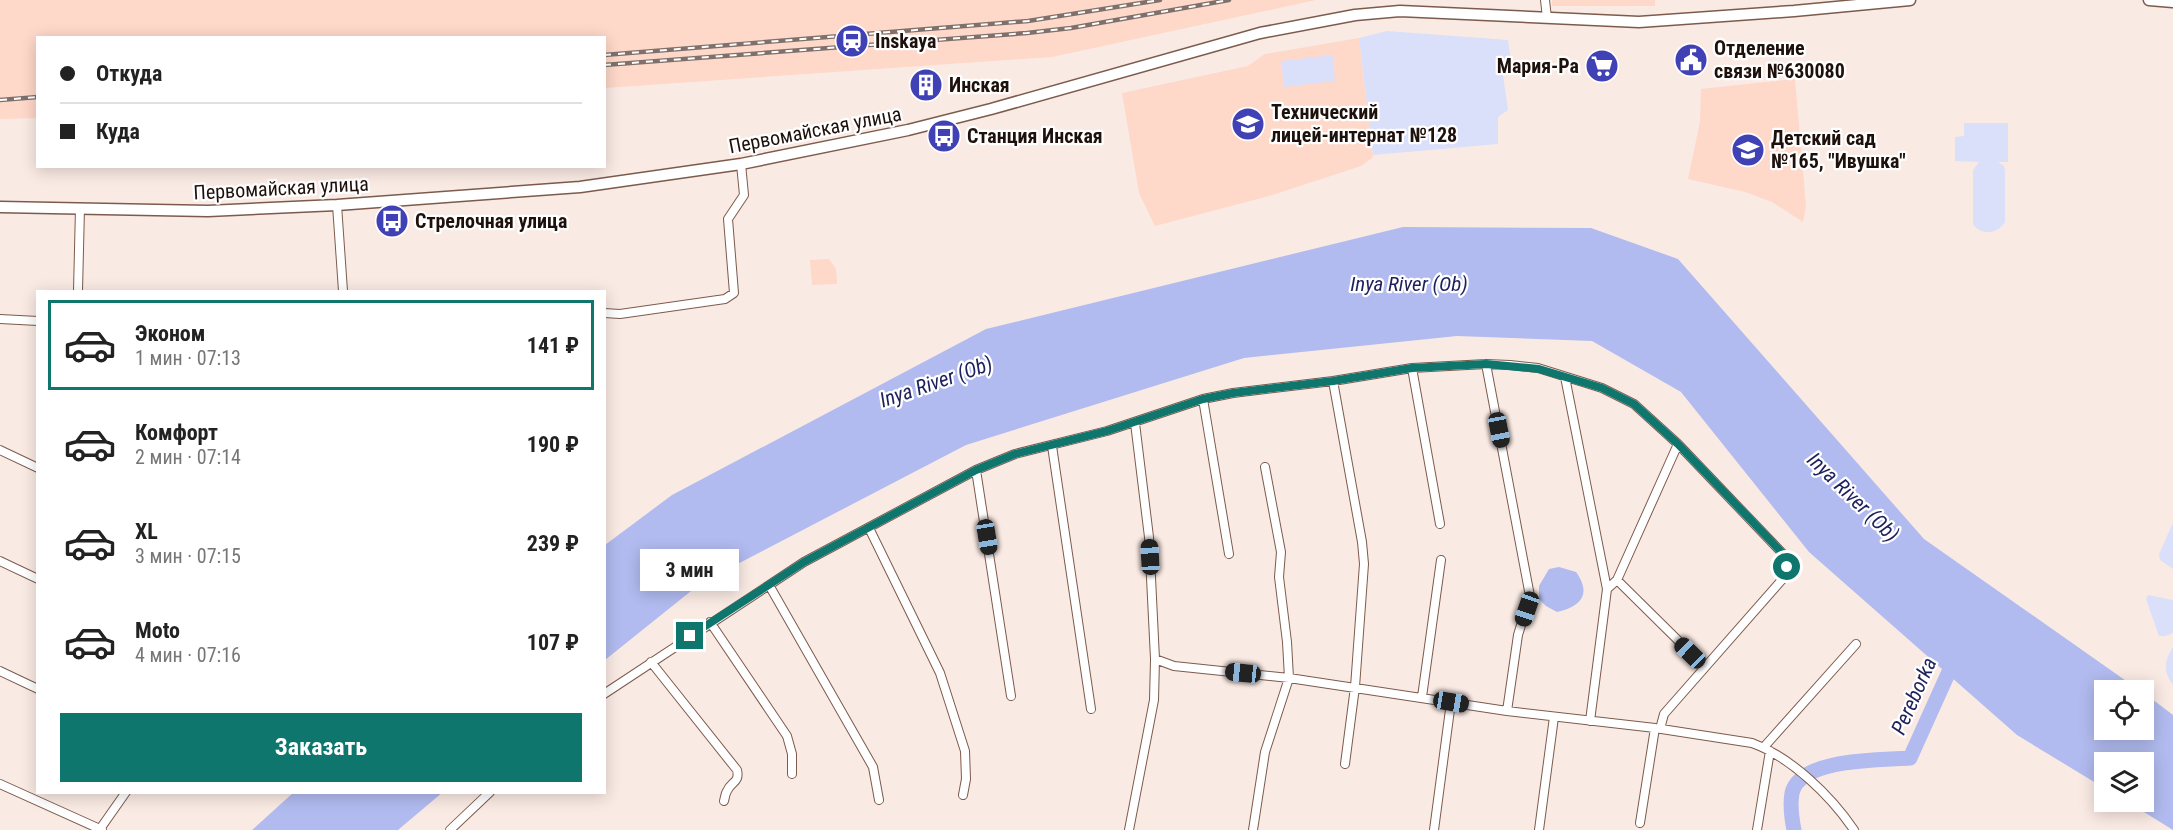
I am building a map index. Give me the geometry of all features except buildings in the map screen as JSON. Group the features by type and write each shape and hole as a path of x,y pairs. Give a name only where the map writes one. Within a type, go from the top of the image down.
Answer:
{"main road":[{"name":"Первомайская улица","path":"0,207 208,211 337,205 580,187 741,164 908,130 991,110 1260,33 1355,15 1400,11 1620,22 1701,18 1910,0"},
{"path":"2149,0 2173,2"}],"street":[{"path":"1545,0 1547,18"},
{"path":"606,313 620,314 725,299 734,293 728,219 744,195 741,164"},
{"path":"337,205 343,290"},
{"path":"78,290 80,208"},
{"path":"0,319 36,321"},
{"path":"1486,364 1530,596 1518,634 1507,711"},
{"path":"606,693 804,562 976,470 1015,454 1135,423 1203,399 1233,393 1333,381 1412,368 1486,364 1539,369 1602,388 1634,404 1678,444 1784,555 1787,567 1787,574 1664,714 1657,728 1640,823"},
{"path":"1412,368 1440,524"},
{"path":"1565,377 1607,590 1590,721"},
{"path":"1333,381 1364,564 1355,687 1345,764"},
{"path":"1203,399 1229,554"},
{"path":"1129,830 1155,700 1149,537 1135,423"},
{"path":"1607,590 1617,580 1678,444"},
{"path":"1052,446 1091,710"},
{"path":"0,450 36,467"},
{"path":"1253,830 1265,752 1288,678 1287,642 1279,576 1281,552 1265,467"},
{"path":"976,470 1011,696"},
{"path":"869,528 940,673 965,751 966,779 963,795"},
{"path":"1422,697 1441,560"},
{"path":"0,561 36,578"},
{"path":"1617,580 1705,667"},
{"path":"769,585 873,767 879,800"},
{"path":"710,622 787,736 792,754 792,774"},
{"path":"1757,830 1767,749 1856,644"},
{"path":"1155,659 1174,666 1288,678 1507,711 1657,728 1752,743 1767,749 1801,773 1830,799 1854,830"},
{"path":"651,663 737,770 736,782 727,790 724,801"},
{"path":"0,671 36,688"},
{"path":"1434,830 1451,702"},
{"path":"1539,830 1554,717"},
{"path":"0,784 101,829 125,794"},
{"path":"450,830 488,794"}],"shaded area":[{"name":"Инская","path":"0,0 1316,0 1052,57 606,88 606,36 36,36 36,118 0,119"},
{"path":"1552,0 1655,0 1655,6 1552,6"},
{"path":"1387,31 1508,40 1512,67 1502,69 1508,110 1498,117 1498,144 1373,155 1359,38"},
{"name":"Технический лицей-интернат №128","path":"1359,38 1373,157 1361,166 1269,196 1155,226 1139,193 1122,93 1248,66 1265,54"},
{"path":"1333,55 1335,81 1284,87 1281,61"},
{"name":"Детский сад №165, \"Ивушка\"","path":"1795,79 1806,206 1803,222 1772,202 1745,192 1688,179 1700,122 1701,89"},
{"path":"1964,123 2008,123 2008,162 1998,162 2004,166 2005,171 2005,222 1994,231 1985,232 1973,224 1973,170 1979,162 1955,161 1955,137 1964,136"},
{"path":"829,259 836,269 837,284 812,285 810,260"},
{"path":"2173,523 2173,569 2160,560 2159,554"},
{"path":"2148,595 2173,600 2173,633 2159,636 2146,599"},
{"path":"2173,647 2173,685 2166,666"}],"water":[{"name":"Inya River (Ob)","path":"1403,227 1591,228 1678,259 1924,539 2125,680 2094,680 2094,740 2154,740 2154,701 2173,715 2173,830 2144,812 2154,812 2154,752 2094,752 2094,782 2017,735 1809,552 1681,392 1592,341 1457,336 1244,358 966,445 701,583 606,659 606,544 672,495 986,329"},
{"path":"1559,567 1576,572 1581,580 1583,593 1578,603 1557,612 1539,599 1539,586 1549,569"},
{"path":"292,794 441,794 398,830 252,830"}],"waterway":[{"name":"Pereborka","path":"1794,830 1792,793 1798,782 1810,773 1843,763 1910,758 1956,656"}],"railway":[{"path":"606,55 1028,21 1160,0"},
{"path":"606,65 1027,33 1071,28 1229,0"},
{"path":"0,100 36,97"}],"place":[{"name":"Inskaya","path":"852,41"},
{"name":"Отделение связи №630080","path":"1691,60"},
{"name":"Мария-Ра","path":"1602,66"},
{"name":"Инская","path":"926,85"},
{"name":"Технический лицей-интернат №128","path":"1248,124"},
{"name":"Станция Инская","path":"944,136"},
{"name":"Детский сад №165, \"Ивушка\"","path":"1748,150"},
{"name":"Стрелочная улица","path":"392,221"}],"route":[{"path":"690,636 804,562 976,470 1015,454 1135,423 1203,399 1412,368 1486,364 1539,369 1602,388 1634,404 1678,444 1769,539 1784,555 1787,567"}]}
